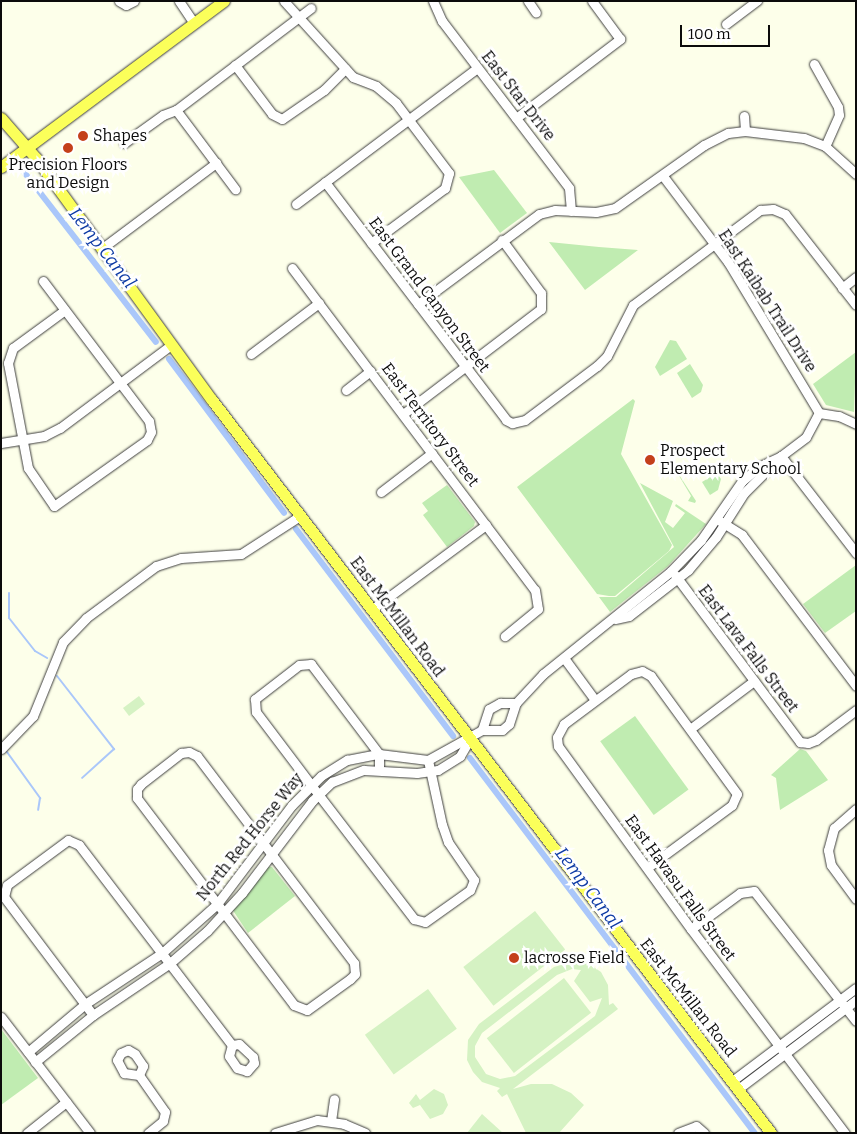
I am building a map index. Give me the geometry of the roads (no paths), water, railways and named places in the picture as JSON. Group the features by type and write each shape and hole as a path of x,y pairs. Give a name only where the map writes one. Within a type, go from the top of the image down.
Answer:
{"main road":[{"path":"1,167 224,1"},
{"name":"East McMillan Road","path":"1,118 371,610 771,1133"}],"street":[{"path":"179,1 194,23"},
{"name":"East Star Drive","path":"432,1 438,16 570,188 572,211"},
{"path":"528,1 536,14"},
{"path":"516,118 620,39 592,1"},
{"path":"726,24 757,1"},
{"path":"286,2 298,18 345,69 388,94 447,169 450,178 444,188 371,243"},
{"path":"124,143 162,115 176,110 310,8"},
{"path":"814,64 838,107 839,115 825,146"},
{"path":"235,65 272,114 282,119 324,90 345,69"},
{"path":"296,204 477,68"},
{"path":"176,110 235,189"},
{"path":"744,116 745,131"},
{"path":"418,304 539,214 572,211 596,212 615,208 714,139 745,131 804,138 825,146 856,174"},
{"path":"101,249 216,163"},
{"name":"East Kaibab Trail Drive","path":"662,176 713,243 819,413"},
{"name":"East Grand Canyon Street","path":"325,182 506,420 512,423 525,420 597,366 607,356 633,305 713,243"},
{"path":"713,243 752,214 772,209 791,220 856,305"},
{"path":"403,414 539,311 544,302 541,293 502,240"},
{"name":"East Territory Street","path":"292,268 536,590 539,603 533,615 505,636"},
{"path":"842,288 856,278"},
{"path":"43,281 120,382 149,421 151,432 147,440 54,506 31,476 22,439 9,356 13,348 65,310"},
{"path":"251,354 319,303"},
{"path":"1,443 44,436 60,428 171,345"},
{"path":"346,390 370,371"},
{"path":"819,413 839,416 856,424"},
{"name":"North Red Horse Way","path":"615,619 629,616 678,579 706,551 734,489 751,472 781,456 806,437 819,413"},
{"path":"381,492 432,453"},
{"path":"781,456 856,553"},
{"path":"1,749 33,716 64,642 86,618 156,566 181,558 241,554 300,516"},
{"path":"721,521 751,546 856,686"},
{"name":"North Red Horse Way","path":"28,1052 85,1004 162,953 216,904 311,784 347,760 379,754 428,760 470,739 482,730 502,730 509,724 516,703 564,658 615,619 624,607 671,571 721,521"},
{"path":"371,610 486,525"},
{"name":"East Lava Falls Street","path":"671,571 754,681 804,743 816,740 856,710"},
{"path":"564,658 595,700 631,674 642,671 651,676 735,790 736,799 648,867"},
{"path":"379,769 379,754 315,667 307,663 299,665 258,696 254,703 256,712 414,919 420,923 470,890 474,883 473,876 448,842 442,825 428,760"},
{"path":"690,729 754,681"},
{"name":"East Havasu Falls Street","path":"595,700 564,724 557,737 561,753 845,1133"},
{"path":"482,730 483,718 489,709 500,703 516,703"},
{"name":"North Red Horse Way","path":"35,1062 93,1015 170,963 224,914 318,794 344,776 379,769 430,772 455,761 470,739"},
{"path":"189,752 197,756 264,844 356,969 350,980 312,1007 303,1010 294,1006 141,805 136,793 140,784 181,753 189,752"},
{"path":"856,809 834,828 828,844 831,865 856,900"},
{"path":"93,1015 5,900 3,890 68,840 79,845 232,1045"},
{"path":"691,929 748,890 759,895 856,1021"},
{"path":"735,1085 843,1004 856,988"},
{"path":"843,1004 856,1000"},
{"path":"1,1017 90,1133"},
{"path":"139,1075 162,1106 165,1117 148,1133"},
{"path":"330,1121 334,1099"},
{"path":"27,1133 66,1102"},
{"path":"275,1133 305,1122 330,1121 365,1133"},
{"path":"678,1133 696,1126 704,1133"}],"waterway":[{"name":"Lemp Canal","path":"24,172 156,342"},
{"name":"Lemp Canal","path":"169,359 284,513"},
{"name":"Lemp Canal","path":"296,529 453,736"},
{"path":"9,593 9,618 35,651 47,658"},
{"path":"57,676 114,749 82,778"},
{"path":"7,752 40,798 38,810"},
{"name":"Lemp Canal","path":"470,758 755,1133"}],"place":[{"name":"Shapes","path":"83,136"},
{"name":"Precision Floors and Design","path":"68,148"},
{"name":"Prospect Elementary School","path":"650,460"},
{"name":"lacrosse Field","path":"514,958"}]}
